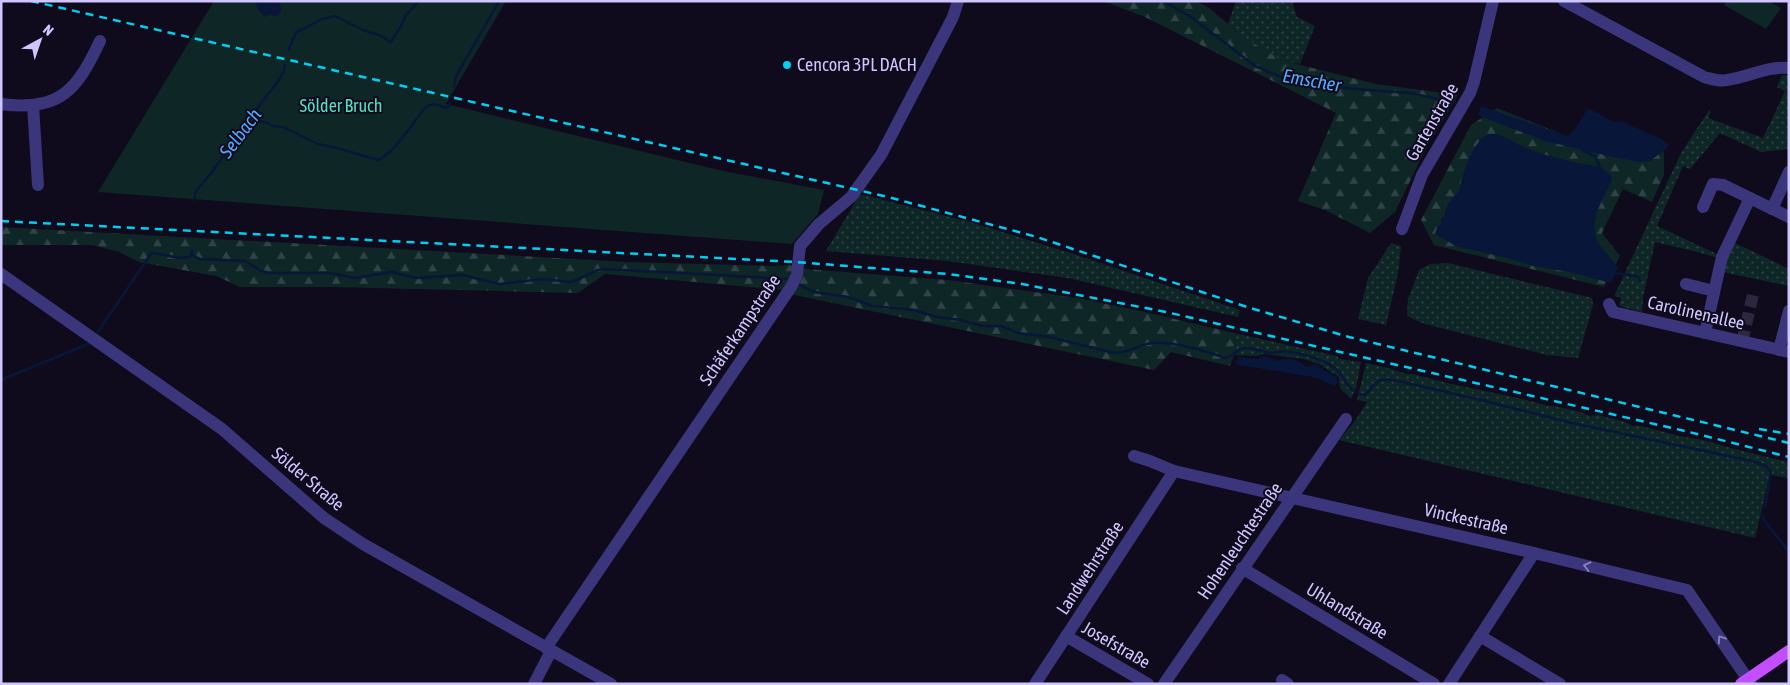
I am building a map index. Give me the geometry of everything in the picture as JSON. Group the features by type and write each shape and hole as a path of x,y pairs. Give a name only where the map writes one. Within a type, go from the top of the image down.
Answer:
{"main road":[{"path":"1747,682 1789,650"}],"street":[{"name":"Schäferkampstraße","path":"534,684 549,650 791,287 797,275 800,246 818,224 851,197 881,155 953,17 958,1"},
{"name":"Gartenstraße","path":"1402,228 1422,175 1470,93 1493,1"},
{"path":"1564,1 1704,77 1716,81 1727,81 1773,68 1789,68"},
{"path":"1,104 33,105 57,98 74,86 84,73 100,40"},
{"path":"33,105 38,185"},
{"path":"1772,209 1789,172"},
{"path":"1703,207 1713,184 1722,185 1789,217"},
{"path":"1705,333 1722,256 1750,198"},
{"name":"Sölder Straße","path":"1,274 222,429 324,518 363,544 611,684"},
{"path":"1686,284 1714,291"},
{"name":"Carolinenallee","path":"1609,304 1613,312 1784,351 1789,311"},
{"name":"Hohenleuchtestraße","path":"1164,684 1346,419"},
{"name":"Vinckestraße","path":"1134,456 1174,471 1687,590 1747,682"},
{"name":"Landwehrstraße","path":"1035,684 1174,471"},
{"path":"1449,684 1534,553"},
{"name":"Uhlandstraße","path":"1242,568 1434,684"},
{"name":"Josefstraße","path":"1066,636 1148,684"},
{"path":"1480,636 1560,684"}],"green space":[{"name":"Sölder Bruch","path":"214,1 506,1 446,104 723,171 824,190 818,214 792,244 98,192"},
{"path":"1103,1 1196,1 1208,7 1242,36 1281,60 1376,84 1458,95 1428,144 1395,212 1370,233 1325,210 1298,201 1336,113 1145,17"},
{"path":"1236,1 1292,1 1297,17 1315,26 1300,64 1281,60 1242,36 1228,24"},
{"path":"1726,1 1769,1 1781,8 1766,29 1724,5"},
{"path":"1782,75 1788,75 1789,149 1761,152 1720,133 1690,169 1683,166 1657,226 1719,255 1718,258 1655,242 1643,298 1642,312 1619,306 1621,298 1615,296 1615,294 1681,153 1709,110 1711,112 1708,118 1763,138 1785,91 1777,87"},
{"path":"1497,108 1614,155 1664,141 1664,175 1652,202 1623,189 1602,233 1620,256 1604,287 1434,245 1421,220 1471,125"},
{"path":"860,194 970,222 1074,254 1240,310 1238,317 1068,278 948,261 826,251"},
{"path":"1,227 629,262 795,265 783,290 605,274 578,293 332,287 240,287 216,276 139,262 119,252 92,245 1,245"},
{"path":"1733,242 1789,269 1789,286 1722,272"},
{"path":"1391,243 1401,246 1398,273 1386,325 1358,319 1368,278"},
{"path":"1448,263 1592,298 1593,305 1578,358 1547,355 1425,324 1407,316 1408,299 1419,270 1430,264"},
{"path":"800,265 806,269 948,280 1078,298 1234,333 1234,355 1230,366 1171,352 1154,370 790,294"},
{"path":"1234,333 1337,356 1339,359 1361,362 1356,388 1351,399 1340,388 1339,377 1319,364 1304,359 1265,354 1256,356 1234,355"},
{"path":"1366,363 1406,374 1555,406 1590,416 1598,415 1633,426 1641,426 1706,441 1789,462 1789,478 1770,475 1755,538 1339,440 1355,421 1367,402 1357,400"}],"water":[{"path":"255,1 280,1 281,11 278,16 268,15 265,17 259,11"},
{"path":"1481,106 1568,136 1575,129 1588,108 1614,122 1623,122 1668,144 1667,148 1650,161 1641,162 1613,157 1545,141 1478,115"},
{"path":"1488,134 1503,136 1524,147 1550,156 1598,167 1610,174 1612,179 1598,210 1594,226 1595,234 1602,249 1618,268 1611,283 1570,272 1533,266 1456,246 1435,234 1441,224 1441,218 1445,216 1448,204 1459,191 1472,152"},
{"path":"1264,356 1277,361 1293,360 1307,367 1315,364 1336,377 1338,383 1334,386 1314,377 1235,363 1238,357 1257,359"}],"waterway":[{"name":"Selbach","path":"289,49 296,32 322,19 335,16 363,30 382,36 391,42 406,15 419,1"},
{"path":"454,86 456,76 499,1"},
{"name":"Emscher","path":"1163,1 1191,17 1255,66 1291,81 1355,89 1410,93 1452,102"},
{"name":"Selbach","path":"194,200 196,191 277,83 285,65"},
{"path":"251,119 268,123 272,126 283,127 318,144 378,160 392,150 426,107 434,104 447,108 450,104"},
{"name":"Emscher","path":"1582,150 1595,156 1601,170"},
{"name":"Selbach","path":"98,332 150,255 153,253 180,258 191,256 192,251"},
{"path":"192,253 200,259 245,261 259,270 268,273 329,273 355,278 392,272 416,278 462,275 499,284 543,279 570,282 597,270 604,269 790,279"},
{"name":"Emscher","path":"1615,273 1635,276 1640,281"},
{"path":"798,284 814,292 848,297 872,306 914,310 937,317 983,326 1001,326 1018,333 1049,337 1114,353 1155,343 1186,346 1225,358 1245,348 1268,353 1297,353 1310,356 1330,365 1340,373 1347,385 1354,391"},
{"name":"Selbach","path":"1,380 88,344"},
{"path":"1359,394 1365,395 1379,381 1393,380 1572,423 1752,461 1766,466 1771,472 1765,507"},
{"name":"Emscher","path":"1763,516 1763,519 1789,552"}],"tunnel":[{"path":"1742,342 1754,290"}],"railway":[{"path":"31,1 888,197 1037,237 1247,307 1349,337 1789,443"},
{"path":"1,221 796,262 948,274 1022,284 1166,312 1685,431 1789,457"},
{"path":"1759,429 1789,434"}],"place":[{"name":"Cencora 3PL DACH","path":"787,65"}]}
